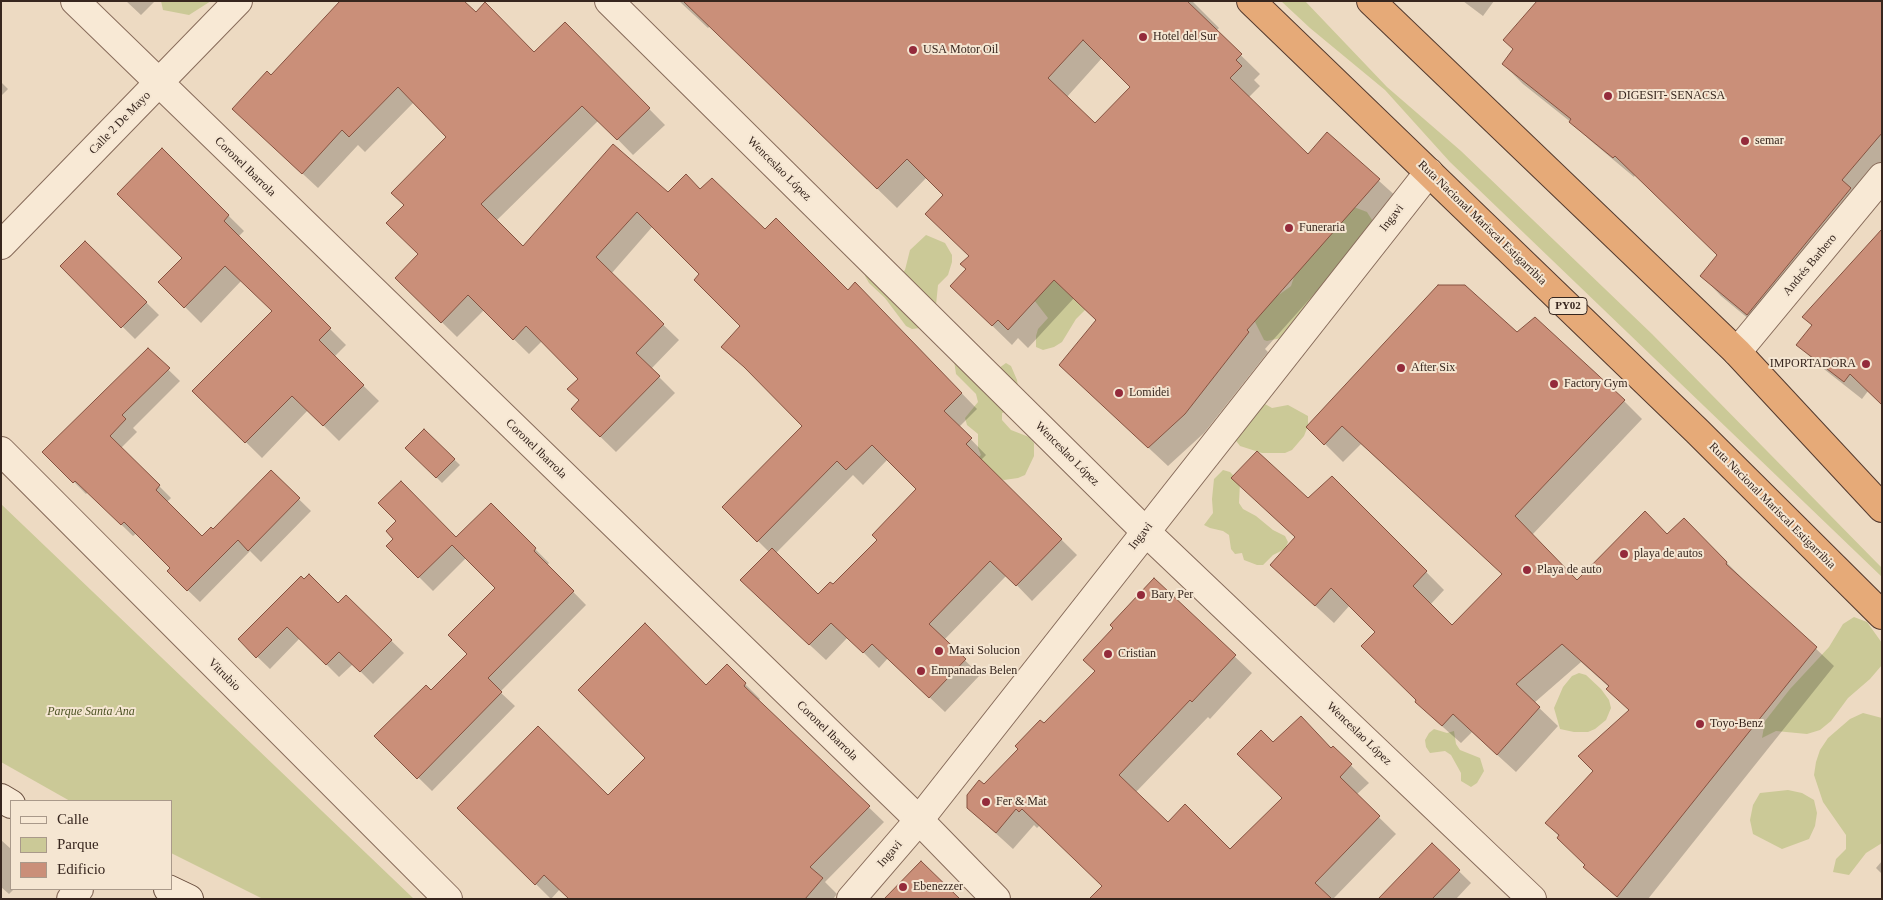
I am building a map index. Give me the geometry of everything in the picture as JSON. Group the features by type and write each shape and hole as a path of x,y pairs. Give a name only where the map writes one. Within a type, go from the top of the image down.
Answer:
{"highway":[{"name":"Ruta Nacional Mariscal Estigarribia","path":"1251,1 1697,430 1882,615"},
{"path":"1371,1 1737,352 1882,508"}],"street":[{"name":"Coronel Ibarrola","path":"75,1 919,820 996,899"},
{"name":"Calle 2 De Mayo","path":"1,245 238,1"},
{"name":"Wenceslao López","path":"609,1 1146,531 1532,899"},
{"name":"Ingavi","path":"851,899 919,820 1429,172"},
{"name":"Andrés Barbero","path":"1737,352 1882,178"},
{"name":"Vitrubio","path":"1,451 448,899"},
{"path":"170,890 190,899"}],"green space":[{"path":"161,1 211,1 189,15 163,10"},
{"path":"1281,1 1305,1 1387,87 1461,151 1652,334 1882,568 1882,577 1450,162 1385,90 1310,28"},
{"path":"1354,207 1367,212 1374,223 1295,335 1264,340 1255,322 1258,307 1267,297 1280,294 1291,286 1313,218"},
{"path":"926,235 945,243 952,255 952,262 948,275 938,285 936,305 930,318 920,328 912,329 906,326 885,298 869,283 865,276 864,262 900,274 905,270 910,250"},
{"path":"1053,278 1086,309 1076,319 1062,342 1054,347 1043,350 1036,347 1036,336 1038,329 1048,318 1034,300"},
{"path":"954,360 999,368 1006,363 1011,366 1017,380 1019,394 1008,411 1002,413 1002,420 1011,430 1029,437 1034,443 1034,456 1025,475 1004,480 996,478 975,460 981,455 978,448 978,434 967,425 965,418 978,402 976,394 956,374"},
{"path":"1244,392 1272,408 1288,405 1308,416 1308,426 1304,436 1292,450 1285,453 1262,453 1240,446 1234,438 1231,404 1236,394"},
{"path":"1223,470 1230,472 1240,482 1239,503 1243,509 1285,536 1288,542 1285,549 1273,555 1263,565 1257,565 1244,560 1242,553 1235,554 1231,549 1229,535 1204,525 1213,513 1214,479"},
{"name":"Parque Santa Ana","path":"1,504 414,899 263,899 172,854 172,800 68,800 1,762"},
{"path":"1854,617 1867,622 1882,643 1882,665 1870,679 1848,698 1831,721 1820,730 1807,734 1776,731 1762,738 1765,721 1790,689 1829,647 1843,624"},
{"path":"1579,673 1586,675 1601,689 1609,700 1611,708 1606,720 1588,732 1560,729 1554,708 1563,687 1572,676"},
{"path":"1863,713 1882,718 1882,843 1866,853 1849,875 1833,872 1836,859 1846,849 1846,835 1823,802 1814,775 1820,750 1828,738 1850,719"},
{"path":"1434,729 1447,733 1454,731 1456,744 1460,750 1480,758 1484,771 1477,783 1471,787 1461,781 1461,773 1451,755 1445,751 1430,753 1426,747 1425,740"},
{"path":"1788,790 1802,793 1814,800 1817,813 1815,826 1809,839 1782,849 1753,834 1750,820 1753,805 1760,793"}],"building":[{"path":"340,1 464,1 476,12 485,2 534,52 565,22 650,108 617,140 582,106 481,204 523,246 613,144 668,192 686,174 700,189 712,178 765,229 776,218 848,290 855,282 962,393 944,411 972,438 966,444 1062,539 1016,586 990,561 929,624 966,659 929,698 872,644 863,653 831,623 809,645 740,580 772,548 818,594 830,582 833,584 877,540 872,535 916,489 872,445 846,470 837,461 757,542 722,507 802,426 744,367 721,347 740,326 694,280 699,274 637,212 596,257 664,324 636,353 660,376 600,437 571,409 579,400 567,389 578,379 526,326 513,340 468,295 441,323 395,278 418,254 386,223 404,205 391,193 446,137 398,87 349,137 342,130 302,174 232,109 267,71 271,75"},
{"path":"683,1 1187,1 1242,54 1236,60 1242,66 1230,78 1308,154 1327,132 1380,179 1247,330 1249,332 1185,414 1148,448 1059,365 1096,320 1054,280 1008,330 998,320 992,326 950,286 966,269 960,264 969,256 925,214 943,195 907,159 877,189","holes":["1083,40 1130,87 1095,123 1048,78"]},
{"name":"semar","path":"1537,1 1882,1 1882,133 1842,180 1851,188 1747,315 1700,276 1717,255 1615,156 1613,158 1569,122 1571,119 1502,64 1513,49 1503,40"},
{"path":"162,148 229,215 224,221 331,328 319,340 364,385 323,426 292,396 245,443 192,391 272,311 225,266 184,308 158,282 182,258 117,194"},
{"path":"1882,229 1882,405 1850,374 1844,382 1796,345 1812,325 1802,317"},
{"path":"85,241 147,302 121,328 60,266"},
{"path":"1438,285 1465,285 1517,332 1535,317 1625,400 1515,516 1577,580 1645,511 1667,534 1684,518 1727,562 1726,564 1817,647 1617,897 1583,867 1585,865 1557,838 1559,835 1545,823 1593,771 1578,756 1629,710 1606,689 1609,686 1562,644 1516,684 1540,707 1497,755 1453,714 1442,726 1415,702 1416,700 1361,646 1375,632 1331,588 1315,606 1270,565 1295,537 1231,478 1257,451 1308,498 1332,476 1427,571 1413,586 1452,625 1502,574 1342,426 1324,445 1306,427"},
{"path":"148,348 170,368 122,415 126,419 110,436 160,485 156,490 202,536 211,527 213,529 271,470 300,498 248,551 238,540 187,591 167,571 170,568 124,522 121,525 75,481 73,483 42,452"},
{"path":"424,429 455,459 436,478 405,448"},
{"path":"401,481 456,537 491,503 536,548 534,551 574,591 488,678 502,692 417,779 374,736 426,685 431,690 467,654 448,635 495,588 452,545 418,578 386,546 393,539 386,531 396,521 378,503"},
{"path":"309,574 338,603 346,595 392,640 360,672 339,652 326,665 287,627 256,658 238,639 301,576 304,579"},
{"path":"1154,578 1236,655 1192,702 1190,700 1119,775 1168,822 1185,804 1230,849 1282,798 1237,754 1261,730 1273,742 1301,716 1331,748 1333,746 1352,764 1340,777 1380,816 1315,883 1332,899 1089,899 1102,886 1022,809 1019,812 1016,809 996,833 967,808 967,795 979,780 984,784 1018,749 1015,746 1040,720 1044,723 1095,671 1083,660 1113,628 1110,625"},
{"path":"645,623 706,685 727,664 746,683 744,686 870,806 810,867 823,878 805,899 569,899 544,875 535,885 457,808 538,726 608,795 645,758 578,690"},
{"path":"1432,843 1460,870 1432,899 1378,899"},
{"path":"921,861 960,899 884,899"}],"place":[{"name":"Hotel del Sur","path":"1143,37"},
{"name":"USA Motor Oil","path":"913,50"},
{"name":"DIGESIT- SENACSA","path":"1608,96"},
{"name":"semar","path":"1745,141"},
{"name":"Funeraria","path":"1289,228"},
{"name":"IMPORTADORA","path":"1866,364"},
{"name":"After Six","path":"1401,368"},
{"name":"Factory Gym","path":"1554,384"},
{"name":"Lomidei","path":"1119,393"},
{"name":"playa de autos","path":"1624,554"},
{"name":"Playa de auto","path":"1527,570"},
{"name":"Bary Per","path":"1141,595"},
{"name":"Maxi Solucion","path":"939,651"},
{"name":"Cristian","path":"1108,654"},
{"name":"Empanadas Belen","path":"921,671"},
{"name":"Toyo-Benz","path":"1700,724"},
{"name":"Fer & Mat","path":"986,802"},
{"name":"Ebenezzer","path":"903,887"}]}
